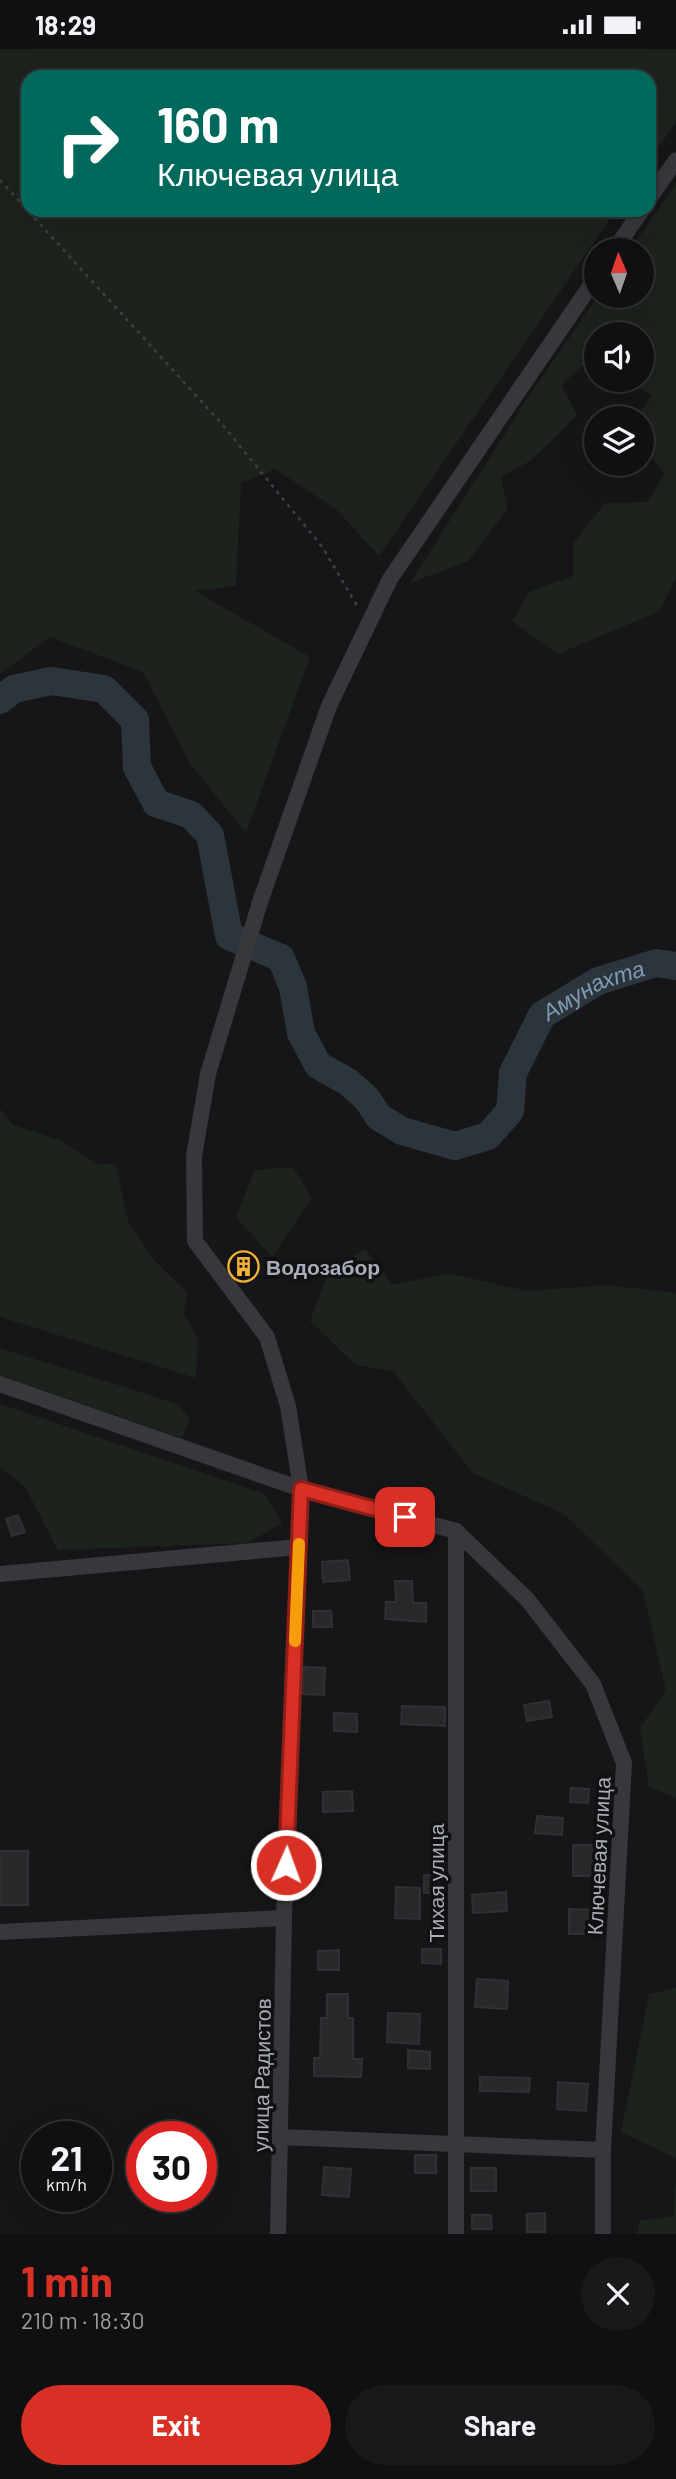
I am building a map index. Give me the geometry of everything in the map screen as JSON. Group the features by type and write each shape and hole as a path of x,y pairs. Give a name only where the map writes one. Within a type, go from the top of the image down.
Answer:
{"street":[{"path":"656,189 676,160"},
{"path":"622,238 637,217"},
{"name":"улица Радистов","path":"278,2234 284,1918 301,1489 288,1406 267,1337 195,1241 194,1156 208,1074 260,902 328,706 390,579 584,295"},
{"name":"Ключевая улица","path":"0,1384 301,1489 456,1531 527,1599 593,1684 624,1763 603,2150 603,2234"},
{"name":"Тихая улица","path":"456,1531 456,2234"},
{"path":"0,1574 299,1547"},
{"path":"0,1932 284,1918"},
{"path":"281,2137 603,2150"}],"path":[{"path":"0,180 21,203"},
{"path":"33,217 229,433 323,548 368,624"}],"shaded area":[{"path":"0,49 676,49 676,122 656,151 656,70 21,70 21,217 611,217 597,238 584,238 584,257 379,556 336,509 275,469 241,483 236,586 195,591 310,657 246,833 188,761 143,672 50,637 0,674"},
{"path":"676,183 676,577 660,611 558,654 512,621 529,592 573,576 573,544 605,503 647,502 665,474 654,461 654,406 644,406 652,395 647,392 654,392 654,322 584,322 584,364 561,385 577,415 530,461 501,477 508,508 468,561 410,583 531,393 590,308 654,308 654,238 638,238 653,217 656,217 656,212"},
{"path":"0,1109 13,1125 59,1140 96,1163 116,1165 128,1221 153,1259 187,1292 184,1314 198,1340 196,1378 0,1317"},
{"path":"293,1167 312,1198 272,1257 236,1217 255,1170"},
{"path":"365,1249 393,1285 448,1273 527,1291 607,1285 676,1293 676,1798 649,1787 640,1728 666,1691 643,1591 564,1514 473,1473 393,1371 356,1365 310,1321 329,1271"},
{"path":"0,1348 178,1404 190,1419 182,1438 0,1375"},
{"path":"0,1404 265,1494 282,1523 247,1543 58,1550 25,1487 0,1467"},
{"path":"676,1988 676,2158 621,2132 649,1994"},
{"path":"676,2178 676,2234 637,2234 640,2221 673,2216"}],"building":[{"name":"Водозабор","path":"246,1252 256,1272 240,1280 229,1260"},
{"path":"18,1515 25,1532 12,1536 6,1519"},
{"path":"348,1560 350,1580 323,1582 322,1562"},
{"path":"395,1581 412,1581 413,1603 426,1603 426,1622 385,1619 386,1602 396,1602"},
{"path":"313,1611 331,1611 332,1627 313,1627"},
{"path":"304,1667 325,1668 324,1695 303,1694"},
{"path":"549,1701 552,1717 527,1721 524,1705"},
{"path":"402,1706 445,1707 445,1726 401,1724"},
{"path":"334,1713 357,1714 357,1732 334,1731"},
{"path":"571,1788 589,1789 588,1803 570,1802"},
{"path":"352,1791 353,1811 323,1812 323,1792"},
{"path":"537,1816 563,1818 562,1835 535,1833"},
{"path":"573,1845 604,1845 604,1876 573,1876"},
{"path":"0,1851 28,1851 28,1905 0,1905"},
{"path":"424,1875 439,1875 439,1893 424,1893"},
{"path":"396,1887 420,1888 420,1919 395,1918"},
{"path":"506,1892 507,1911 473,1913 472,1895"},
{"path":"569,1909 595,1910 595,1934 569,1934"},
{"path":"422,1949 441,1949 441,1964 422,1963"},
{"path":"339,1950 339,1970 318,1970 318,1951"},
{"path":"477,1979 508,1981 507,2009 475,2007"},
{"path":"327,1994 348,1994 348,2018 353,2018 353,2059 362,2059 361,2077 314,2076 314,2058 320,2058 321,2018 327,2018"},
{"path":"388,2013 420,2014 419,2044 387,2042"},
{"path":"408,2050 430,2052 430,2069 408,2068"},
{"path":"480,2077 530,2078 529,2092 480,2091"},
{"path":"558,2082 588,2084 586,2111 557,2109"},
{"path":"415,2155 436,2155 436,2173 415,2173"},
{"path":"324,2167 351,2169 349,2197 322,2195"},
{"path":"471,2168 496,2168 496,2191 471,2191"},
{"path":"545,2213 545,2232 527,2232 527,2214"},
{"path":"472,2215 491,2215 492,2229 472,2229"}],"waterway":[{"name":"Амунахта","path":"0,700 14,689 51,681 104,689 135,720 137,767 156,803 191,815 210,835 229,936 281,958 293,987 301,1033 318,1065 348,1082 367,1099 379,1117 402,1131 455,1146 488,1136 510,1111 513,1073 542,1015 598,981 656,963 676,966"}],"slow traffic":[{"path":"295,1641 299,1544"}],"place":[{"name":"Водозабор","path":"243,1266"}],"route":[{"path":"286,1865 301,1489 405,1517"}]}
